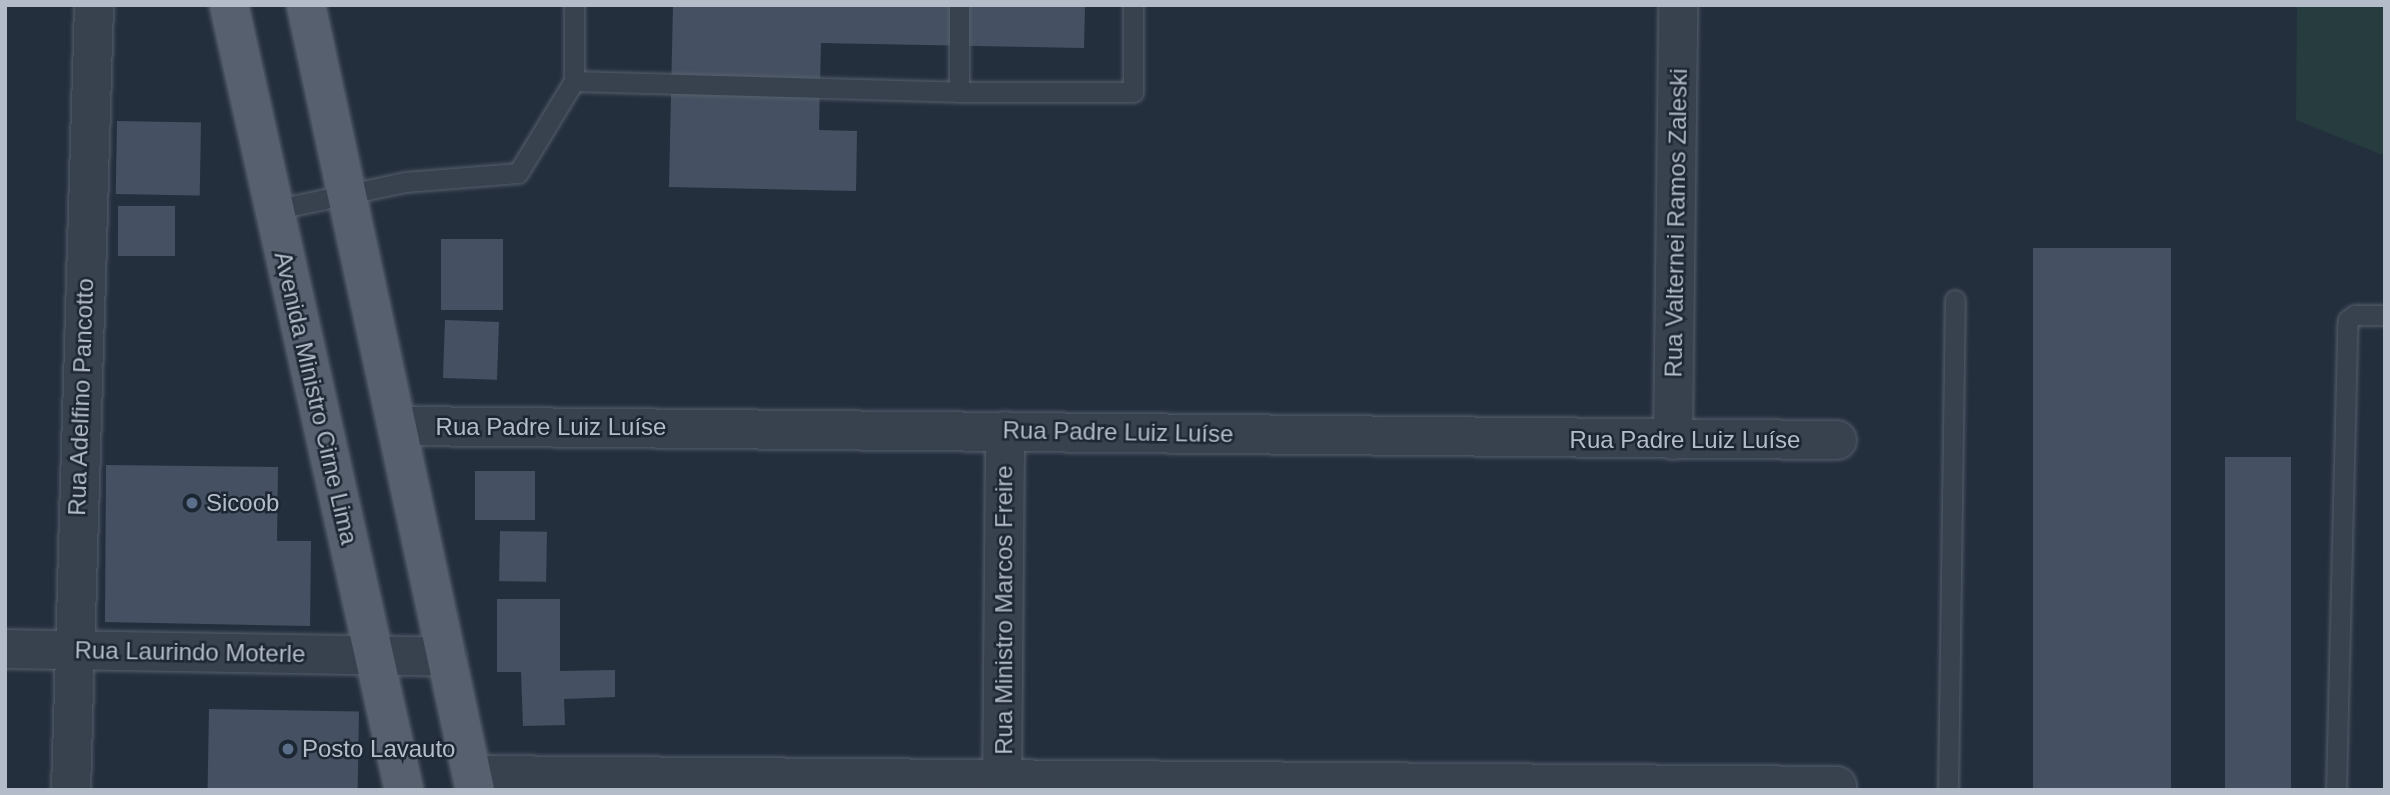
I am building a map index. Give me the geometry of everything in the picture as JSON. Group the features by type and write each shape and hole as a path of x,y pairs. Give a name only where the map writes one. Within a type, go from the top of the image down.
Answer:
{"main road":[{"name":"Avenida Ministro Cirne Lima","path":"229,5 404,790"},
{"path":"306,5 474,782"}],"street":[{"name":"Rua Adelfino Pancotto","path":"71,790 72,651 94,5"},
{"name":"Rua Valternei Ramos Zaleski","path":"1673,440 1678,5"},
{"name":"Rua Padre Luiz Luíse","path":"399,426 1836,440"},
{"name":"Rua Ministro Marcos Freire","path":"1002,784 1005,431"},
{"name":"Rua Laurindo Moterle","path":"5,649 447,657"},
{"path":"474,782 1836,786"}],"lane":[{"path":"273,210 405,182 518,173 574,82 574,5"},
{"path":"959,5 959,92"},
{"path":"574,82 959,92 1133,92 1133,5"},
{"path":"1948,790 1955,300"},
{"path":"2336,790 2347,328 2348,320 2355,315 2385,315"}],"green space":[{"path":"2297,5 2385,5 2385,156 2296,120"}],"building":[{"path":"673,5 1085,5 1084,48 821,43 819,130 857,131 856,191 669,187"},
{"path":"117,121 201,122 200,195 116,194"},
{"path":"118,206 175,206 175,256 118,256"},
{"path":"441,239 503,239 503,310 441,310"},
{"path":"2033,248 2171,248 2171,790 2033,790"},
{"path":"445,320 499,322 497,380 443,378"},
{"path":"2225,457 2291,457 2291,790 2225,790"},
{"path":"106,465 278,467 277,541 311,541 310,626 105,622"},
{"path":"475,471 535,471 535,520 475,520"},
{"path":"500,531 547,532 546,582 499,581"},
{"path":"497,599 560,599 560,671 615,670 615,697 564,699 565,725 523,726 521,672 497,672"},
{"name":"Posto Lavauto","path":"209,709 359,712 358,790 208,790"}],"place":[{"name":"Sicoob","path":"192,503"},
{"name":"Posto Lavauto","path":"288,749"}]}
